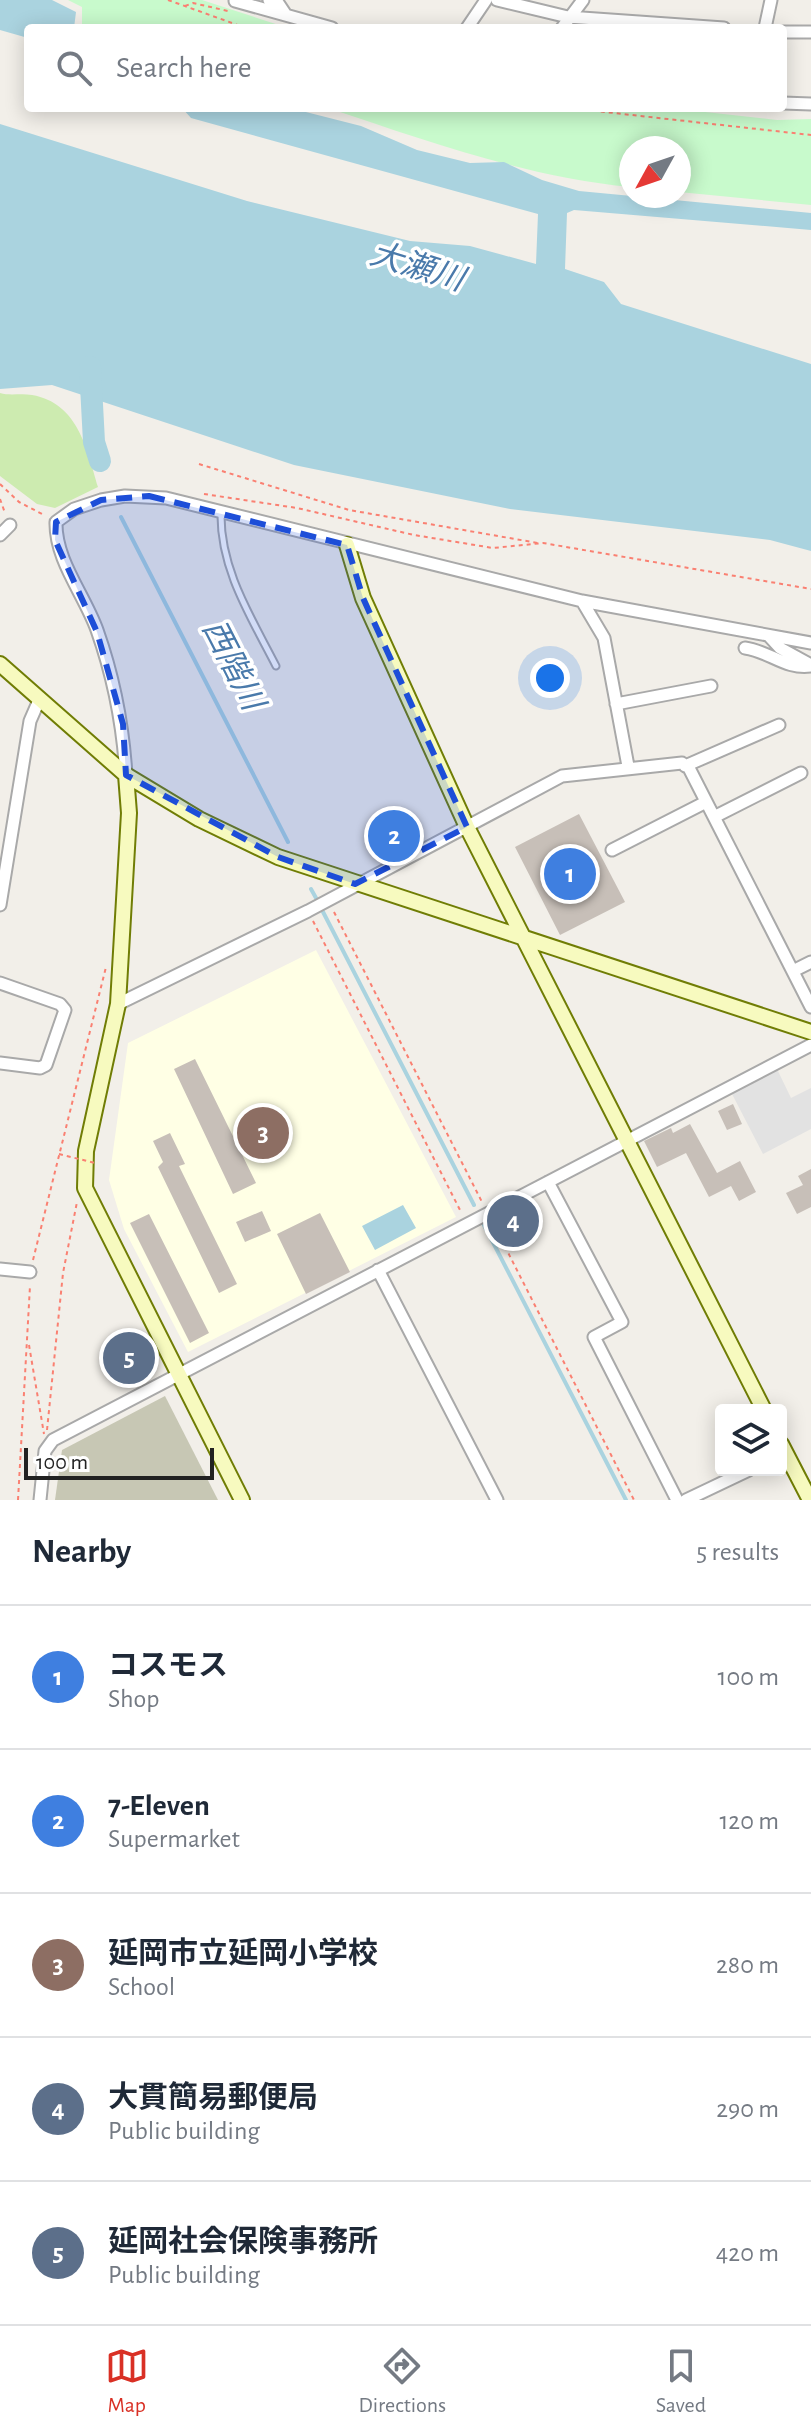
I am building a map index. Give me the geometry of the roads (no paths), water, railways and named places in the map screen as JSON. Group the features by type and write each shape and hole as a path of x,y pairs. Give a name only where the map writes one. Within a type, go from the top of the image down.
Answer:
{"street":[{"path":"269,0 278,3 286,15"},
{"path":"470,24 486,0"},
{"path":"497,0 568,17 667,24"},
{"path":"564,24 583,0"},
{"path":"766,24 771,0"},
{"path":"235,1 318,24"},
{"path":"787,32 811,32"},
{"path":"787,103 811,104"},
{"path":"242,1500 85,1188 86,1151 118,1004 129,813 123,724 97,632 55,540 56,522 74,509 125,496 195,504 347,545 582,601 811,643"},
{"path":"0,535 10,525"},
{"path":"347,545 363,598 467,827 761,1404"},
{"path":"582,601 604,638 628,766"},
{"path":"769,636 780,648 811,666"},
{"path":"745,648 761,650 777,661 799,668 811,666"},
{"path":"0,664 126,775 199,819 278,857 811,1032"},
{"path":"616,704 711,686"},
{"path":"0,905 30,721 40,698"},
{"path":"118,1004 308,911 562,776 628,766 685,766 779,725"},
{"path":"685,766 811,1007"},
{"path":"714,817 801,773"},
{"path":"612,850 706,802"},
{"path":"793,971 811,962"},
{"path":"0,983 60,1004 65,1010 46,1065 40,1068 0,1063"},
{"path":"40,1500 45,1451 53,1440 811,1045"},
{"path":"548,1182 622,1322 594,1337 677,1500"},
{"path":"0,1269 30,1272"},
{"path":"378,1270 497,1500"},
{"path":"787,1458 810,1500"},
{"path":"686,1500 736,1476"}],"lane":[{"path":"221,512 224,553 239,593 276,666"}],"water":[{"path":"0,0 52,0 76,12 74,24 24,24 24,37 0,30"},
{"name":"大瀬川","path":"186,112 306,112 361,126 417,150 470,163 504,162 542,180 579,191 619,195 619,208 691,208 691,202 811,213 811,230 574,210 567,213 565,269 604,282 621,304 811,364 811,551 770,540 510,509 294,465 52,385 0,389 0,124 247,201 410,241 470,246 536,264 538,214 191,118"},
{"path":"403,1205 416,1228 375,1250 362,1226"}],"waterway":[{"name":"西階川","path":"90,367 94,442 100,461"},
{"name":"西階川","path":"121,517 288,842"},
{"path":"311,889 316,898"},
{"path":"321,908 474,1205"},
{"path":"484,1225 626,1500"}],"place":[{"name":"7-Eleven","path":"394,836"},
{"name":"コスモス","path":"570,874"},
{"name":"延岡市立延岡小学校","path":"263,1133"},
{"name":"大貫簡易郵便局","path":"513,1221"},
{"name":"延岡社会保険事務所","path":"129,1358"}]}
